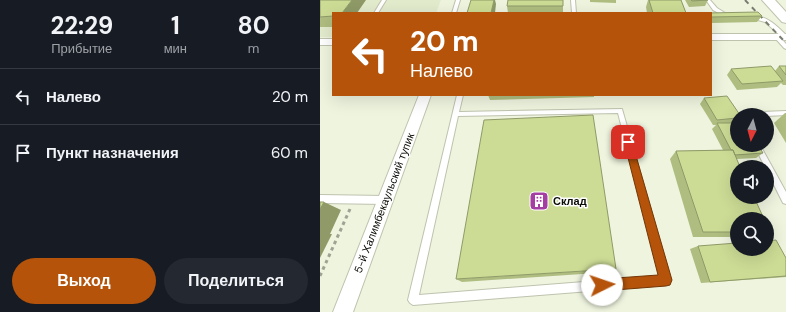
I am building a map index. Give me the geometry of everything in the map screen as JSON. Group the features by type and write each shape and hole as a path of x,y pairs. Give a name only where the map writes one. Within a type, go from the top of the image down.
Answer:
{"main road":[{"path":"768,0 786,19"},
{"path":"775,0 786,12"}],"street":[{"path":"712,37 784,40"},
{"path":"320,42 332,42"},
{"name":"5-й Халимбекаульский тупик","path":"343,312 425,96"}],"lane":[{"path":"377,12 384,0"},
{"path":"454,12 458,0"},
{"path":"573,0 574,12"},
{"path":"708,0 715,9 721,13 733,16"},
{"path":"746,17 764,18 784,40"},
{"path":"455,114 620,111 666,280 413,300 455,114 460,96"},
{"path":"774,114 786,114"},
{"path":"761,152 786,200"},
{"path":"320,199 385,200"}],"path":[{"path":"320,276 354,200"}],"shaded area":[{"path":"320,0 441,0 436,12 332,12 332,37 320,37"}],"building":[{"path":"320,0 352,0 343,12 332,12 332,16 320,17"},
{"path":"471,0 494,0 491,12 467,12"},
{"path":"508,0 563,0 563,6 507,6"},
{"path":"649,0 681,0 686,12 653,12"},
{"path":"758,12 762,16 712,17 712,13"},
{"path":"771,66 783,81 742,84 731,69"},
{"path":"779,66 786,66 786,75"},
{"path":"727,96 735,108 730,108 730,119 717,120 704,98"},
{"name":"Склад","path":"593,115 616,269 456,279 484,120"},
{"path":"717,123 730,123 730,148"},
{"path":"730,150 730,152 734,152 737,160 730,160 730,204 757,204 761,212 730,212 730,232 703,232 676,151"},
{"path":"734,152 763,153 735,155"},
{"path":"320,202 324,202 320,209"},
{"path":"774,240 776,240 786,258 786,276 710,282 698,246 730,244 730,256 774,256"}],"railway":[{"path":"745,0 786,43"}],"place":[{"name":"Склад","path":"539,201"}],"route":[{"path":"602,285 666,280 628,142"}]}
